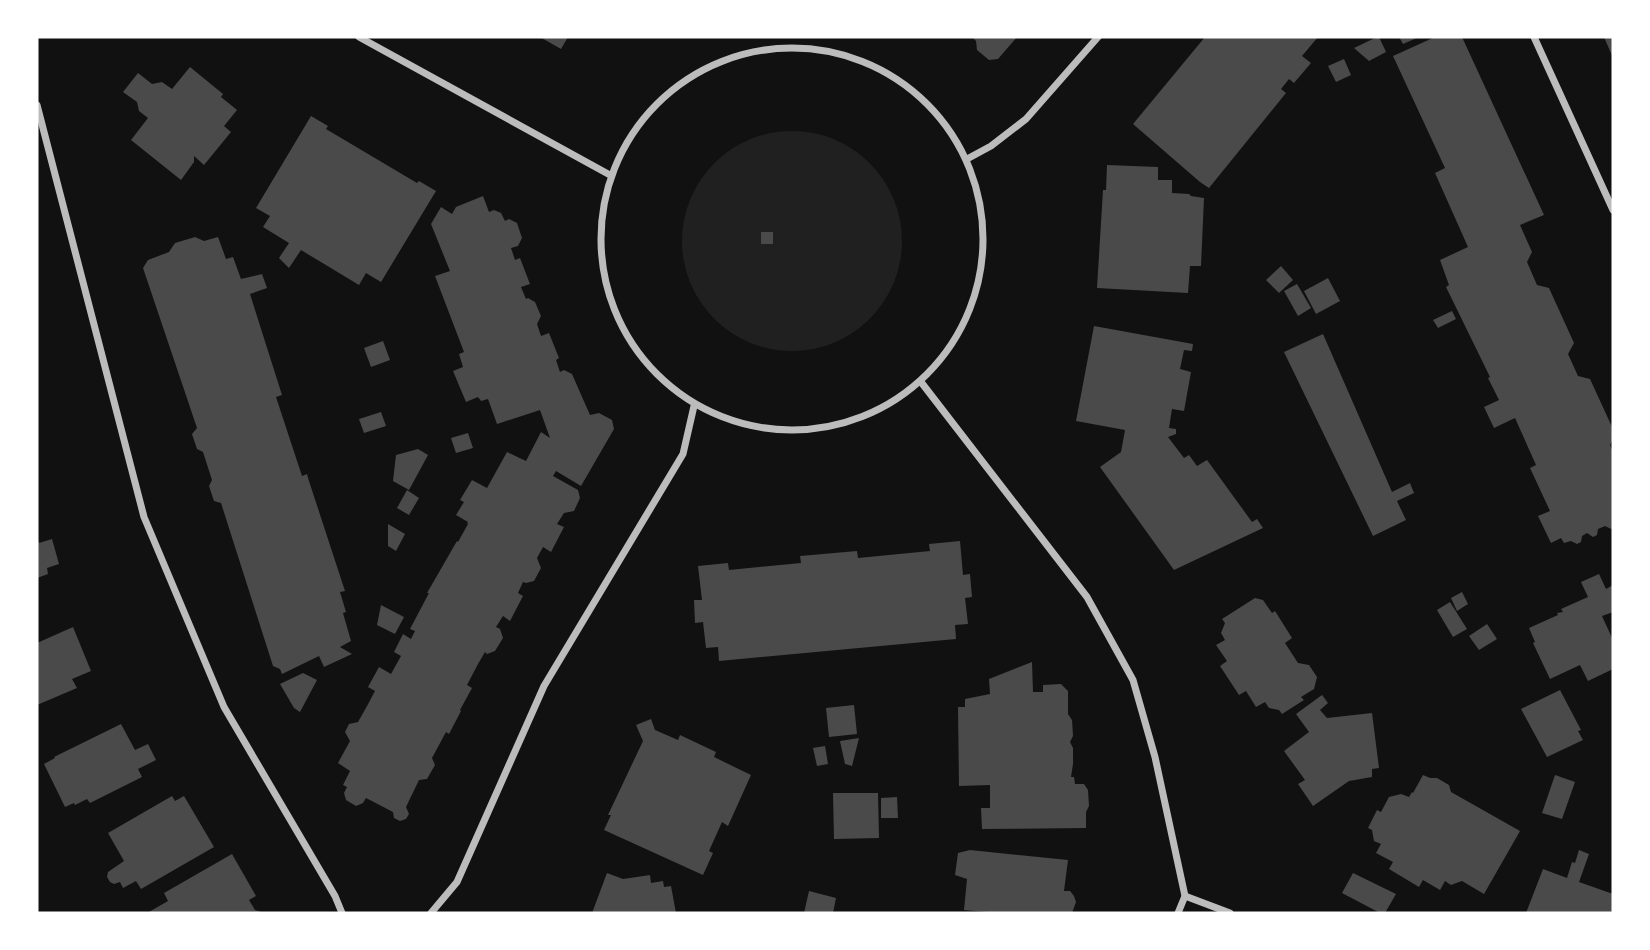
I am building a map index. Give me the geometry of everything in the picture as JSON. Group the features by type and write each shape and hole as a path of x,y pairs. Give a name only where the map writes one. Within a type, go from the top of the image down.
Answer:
{"street":[{"path":"359,37 610,175"},
{"path":"798,37 799,46"},
{"path":"967,159 991,146 1026,119 1098,37"},
{"path":"1534,37 1613,210"},
{"path":"799,46 860,59 929,104 967,159 984,229 979,282 959,335 921,382 867,417 816,430 746,426 694,406 650,369 618,323 599,242 610,175 637,124 682,81 735,55 799,46"},
{"path":"37,105 144,517 224,707 335,896 342,913"},
{"path":"921,382 1087,597 1133,680 1154,757 1185,896 1178,913"},
{"path":"431,913 457,882 544,686 683,454 694,406"},
{"path":"1185,896 1230,913"}],"shaded area":[{"path":"803,131 834,139 853,149 870,163 884,180 894,199 900,219 900,263 894,283 884,302 870,319 853,333 824,347 781,351 760,347 740,338 722,326 707,311 686,273 682,230 686,209 695,189 707,171 722,156 760,135"}],"building":[{"path":"540,37 568,37 561,49"},
{"path":"972,37 1017,37 998,59 989,60 977,50 976,41"},
{"path":"1205,37 1318,37 1302,56 1311,63 1294,83 1289,79 1281,89 1286,93 1209,188 1133,124"},
{"path":"1377,37 1386,52 1369,61 1354,48"},
{"path":"1399,37 1419,37 1403,44"},
{"path":"1435,37 1462,37 1544,215 1520,225 1532,252 1527,262 1537,285 1549,288 1574,343 1568,354 1578,376 1590,379 1613,429 1610,445 1613,452 1613,528 1605,526 1598,529 1597,535 1593,537 1587,533 1577,544 1571,541 1564,543 1561,538 1551,543 1538,516 1550,511 1530,468 1536,465 1515,418 1494,428 1484,407 1499,400 1446,287 1449,285 1440,260 1468,247 1435,173 1445,168 1393,56"},
{"path":"1604,37 1613,37 1613,58"},
{"path":"1344,59 1351,75 1336,82 1328,66"},
{"path":"190,67 223,94 221,97 237,110 224,126 231,132 204,165 194,156 194,162 181,180 131,140 148,118 139,111 137,102 123,92 138,73 152,84 162,82 172,89"},
{"path":"311,116 328,126 326,129 417,183 419,181 436,191 381,282 366,273 359,285 301,250 289,268 279,258 289,243 263,227 270,216 256,208"},
{"path":"1107,165 1158,167 1158,180 1172,180 1172,193 1204,198 1201,266 1190,266 1188,293 1097,288"},
{"path":"483,196 489,212 494,210 501,213 505,221 509,219 517,223 522,238 518,246 511,248 515,260 520,258 530,284 521,287 526,299 535,302 541,316 537,324 541,336 549,333 559,358 556,360 560,372 564,370 572,374 590,415 599,413 612,420 614,429 581,486 556,471 553,476 578,490 580,498 574,511 564,513 557,524 564,527 551,552 543,547 537,558 541,568 534,581 523,582 518,593 523,596 510,621 503,616 496,627 500,629 503,638 495,651 487,654 485,652 478,664 467,685 472,688 461,711 432,758 435,765 427,779 419,780 406,807 409,814 406,819 400,821 394,818 393,812 366,798 356,806 346,800 344,793 347,787 343,785 350,771 338,763 350,741 345,732 349,724 358,722 375,691 368,687 379,667 391,674 401,656 394,652 403,634 411,639 415,631 410,629 427,593 468,524 456,515 464,502 460,500 472,480 487,488 507,452 526,461 541,432 550,438 540,410 497,424 488,399 481,401 478,397 466,402 453,371 463,367 459,354 464,352 435,276 450,271 431,224 441,207 452,214 456,207"},
{"path":"761,232 773,232 773,244 761,244"},
{"path":"195,237 204,241 218,237 226,259 233,257 241,279 262,274 267,288 250,294 282,395 276,397 302,476 307,474 345,591 340,592 351,641 340,647 352,654 324,667 319,656 282,674 280,669 273,666 221,503 214,501 209,486 212,480 203,452 197,449 192,434 197,428 143,268 148,260 169,252 175,243"},
{"path":"1281,266 1293,280 1279,293 1266,280"},
{"path":"1328,278 1340,301 1316,314 1304,291"},
{"path":"1297,284 1311,308 1298,316 1284,291"},
{"path":"1452,311 1456,319 1438,328 1433,320"},
{"path":"1094,326 1193,344 1192,351 1184,350 1180,369 1191,372 1184,411 1172,409 1169,428 1176,429 1176,434 1168,437 1184,458 1189,455 1197,466 1207,460 1252,522 1257,519 1263,528 1174,570 1100,467 1121,452 1125,430 1076,421"},
{"path":"1323,334 1392,492 1410,483 1414,493 1397,501 1406,520 1373,536 1284,352"},
{"path":"383,341 390,360 371,367 364,348"},
{"path":"381,412 386,426 364,433 359,419"},
{"path":"468,433 473,448 456,453 451,438"},
{"path":"418,449 428,455 409,490 393,481 396,455"},
{"path":"407,490 419,498 409,515 397,508"},
{"path":"388,524 405,534 396,551 388,546"},
{"path":"37,537 39,543 52,539 59,564 47,568 48,574 37,578"},
{"path":"960,541 963,575 970,574 972,597 965,598 968,624 955,625 956,639 719,661 718,647 706,648 703,622 695,623 694,600 702,600 698,566 728,563 729,570 801,563 800,556 857,551 858,558 930,551 929,544"},
{"path":"1599,574 1606,589 1613,585 1613,612 1602,616 1613,640 1613,669 1588,681 1580,665 1550,679 1529,628 1588,597 1581,582"},
{"path":"1462,592 1468,604 1457,611 1451,598"},
{"path":"1255,598 1263,600 1272,613 1275,611 1292,638 1285,643 1298,663 1309,665 1317,677 1314,689 1301,697 1304,700 1282,714 1279,710 1269,708 1265,702 1256,707 1246,691 1239,695 1220,666 1227,661 1216,645 1225,640 1221,633 1225,623 1222,619"},
{"path":"1450,602 1467,629 1453,637 1437,610"},
{"path":"381,605 404,617 395,634 377,625"},
{"path":"1487,624 1497,639 1479,650 1469,636"},
{"path":"73,627 91,671 72,679 77,688 37,705 37,643"},
{"path":"1032,662 1033,692 1043,692 1043,685 1061,684 1068,691 1068,714 1072,720 1073,736 1070,742 1073,748 1071,777 1074,777 1075,784 1084,784 1088,790 1086,828 982,829 981,808 990,808 990,785 959,786 958,707 965,707 965,699 990,694 989,679"},
{"path":"303,673 317,680 300,712 294,708 280,684"},
{"path":"1560,690 1581,730 1578,731 1583,740 1547,757 1521,709"},
{"path":"1322,695 1328,703 1320,710 1327,718 1372,713 1379,768 1372,769 1372,777 1349,781 1313,806 1298,784 1305,780 1284,751 1309,732 1296,714"},
{"path":"854,705 857,734 829,737 826,708"},
{"path":"651,719 655,730 678,740 680,735 716,752 714,757 751,775 728,826 722,822 709,851 713,853 703,875 604,830 611,815 608,815 643,741 636,725"},
{"path":"121,724 135,750 148,744 156,760 138,769 142,777 90,803 87,799 65,807 44,764"},
{"path":"859,738 852,766 845,764 840,741"},
{"path":"825,746 828,764 817,766 813,748"},
{"path":"1423,775 1437,778 1449,785 1451,792 1520,831 1484,894 1462,881 1451,885 1445,881 1440,890 1423,880 1419,887 1389,869 1393,862 1376,853 1381,844 1374,841 1372,830 1368,828 1377,810 1381,812 1389,797 1401,794 1409,797"},
{"path":"1555,775 1575,782 1562,819 1542,813"},
{"path":"833,793 878,793 879,838 834,839"},
{"path":"172,796 175,801 184,796 214,847 141,889 136,881 123,888 120,882 110,882 108,872 124,861 108,833"},
{"path":"897,797 898,818 881,818 881,798"},
{"path":"970,850 1068,860 1064,891 1070,891 1074,896 1076,902 1072,913 964,910 967,879 955,875 958,853"},
{"path":"1579,850 1589,854 1579,882 1613,894 1613,913 1526,913 1543,869 1567,878"},
{"path":"232,854 256,896 249,900 255,910 265,913 147,913 168,901 164,893"},
{"path":"607,873 623,879 650,875 651,883 663,881 664,887 671,886 676,913 592,913"},
{"path":"1353,873 1396,894 1385,913 1380,913 1342,893"},
{"path":"809,891 836,898 833,913 804,913"}]}
